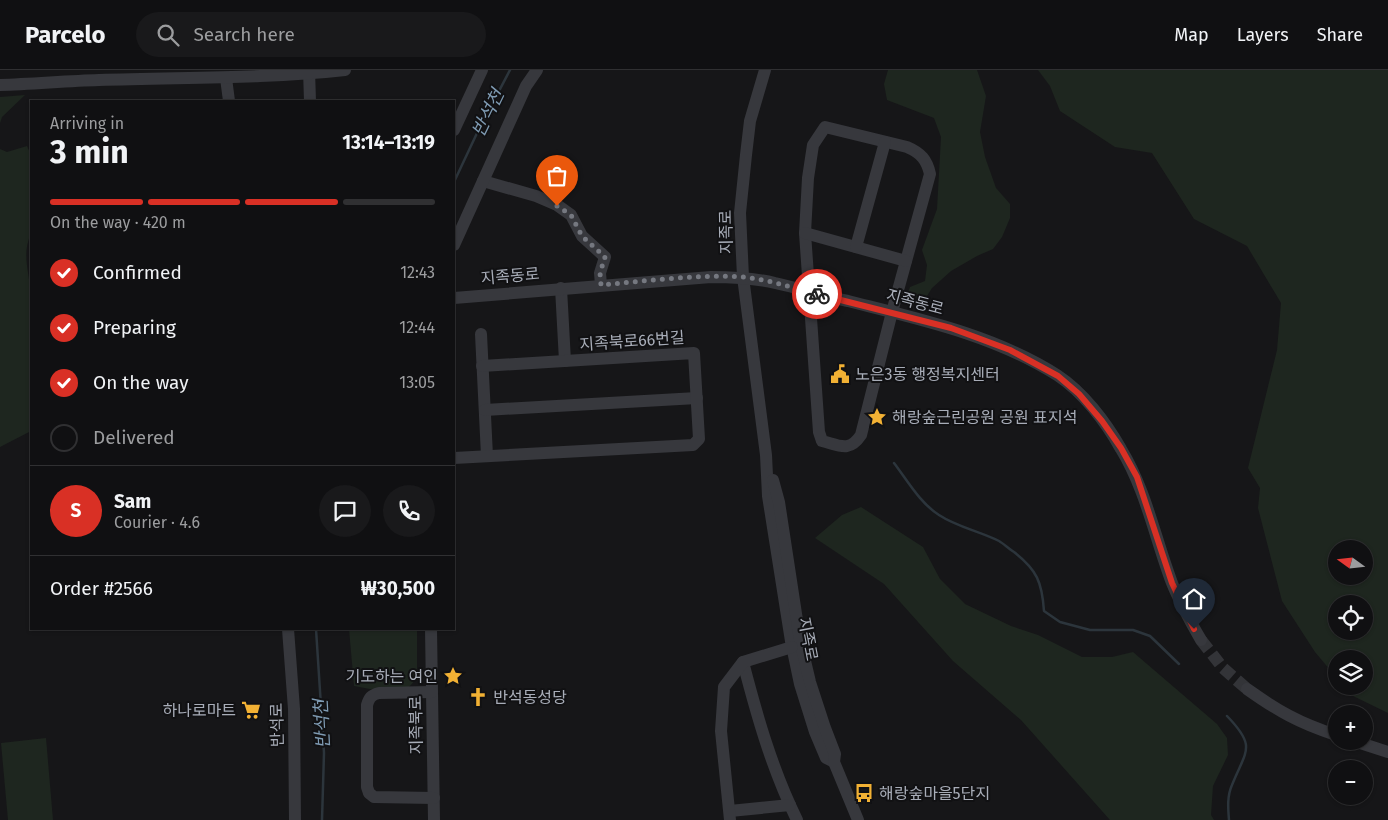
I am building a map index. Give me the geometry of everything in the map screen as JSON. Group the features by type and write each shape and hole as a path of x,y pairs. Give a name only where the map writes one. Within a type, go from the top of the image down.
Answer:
{"street":[{"path":"0,85 99,80 226,78 346,70"},
{"path":"455,128 482,70"},
{"path":"455,241 526,86 537,70"},
{"name":"지족로","path":"765,70 750,121 746,155 740,213 743,278 766,456 768,496 792,647 800,684 816,732 826,758 834,762"},
{"path":"309,72 310,100"},
{"path":"226,78 229,100"},
{"path":"825,127 907,147 925,159 930,174 860,436 855,444 847,448 822,441 819,432 805,233 808,178 813,145 825,127"},
{"path":"856,247 885,142"},
{"path":"483,182 536,196 571,215 582,236 605,257 600,273 601,285"},
{"path":"805,233 906,261"},
{"name":"지족동로","path":"455,298 711,277 743,278 775,283 892,312 951,328 1010,350 1058,376 1082,397 1121,448 1137,477 1172,583 1188,618 1201,640"},
{"path":"561,288 565,362"},
{"path":"481,334 487,456"},
{"name":"지족북로66번길","path":"455,458 693,445 699,439 694,353 482,366"},
{"path":"485,410 697,398"},
{"name":"지족로","path":"766,456 779,502 800,640 810,682 835,754 834,762 858,820"},
{"name":"반석로","path":"288,630 294,709 295,820"},
{"name":"지족북로","path":"431,630 434,820"},
{"path":"790,806 730,816 721,731 724,687 733,673 743,662 792,647"},
{"path":"743,662 761,730 797,820"},
{"path":"1247,689 1278,711 1308,726 1328,732"},
{"path":"432,692 378,694 373,695 369,699 367,705 367,787 369,793 374,797 380,798 434,798"},
{"path":"1373,747 1388,752"}],"shaded area":[{"path":"888,70 977,70 986,96 980,132 985,157 996,188 1010,204 1010,218 1002,237 993,249 951,271 932,288 922,304 906,298 910,287 925,281 927,265 922,250 937,209 941,137 934,118 887,100 884,84"},
{"path":"1038,70 1388,70 1388,713 1351,695 1373,695 1373,650 1328,650 1328,667 1315,652 1282,601 1258,508 1260,488 1248,468 1277,350 1281,303 1247,246 1194,219 1152,153 1115,147 1060,111 1050,86"},
{"path":"25,95 2,117 0,123 0,97"},
{"path":"27,146 30,153 30,237 26,257 30,287 30,432 0,447 0,149 7,152"},
{"path":"861,507 923,547 940,579 965,604 1011,626 1038,635 1082,657 1112,657 1133,652 1217,724 1227,738 1228,755 1213,786 1211,815 1214,820 1110,820 1021,720 953,661 884,584 815,538 842,515"},
{"path":"349,630 417,630 417,678 409,687 370,689 354,686"},
{"path":"46,738 53,820 8,820 1,743"}],"waterway":[{"name":"반석천","path":"455,180 510,70"},
{"path":"894,463 914,491 932,510 953,523 999,541 1022,559 1033,571 1040,584 1044,611 1060,622 1090,630 1133,630 1150,636 1179,664"},
{"name":"반석천","path":"316,630 324,753 322,820"},
{"path":"1227,716 1242,735 1246,749 1229,793 1229,820"}],"tunnel":[{"path":"1201,640 1223,668 1247,689"}],"way so far":[{"path":"557,206 571,215 582,236 605,257 600,273 601,285 711,277 743,278 775,283 817,294"}],"place":[{"name":"노은3동 행정복지센터","path":"840,374"},
{"name":"해랑숲근린공원 공원 표지석","path":"877,417"},
{"name":"기도하는 여인","path":"453,676"},
{"name":"반석동성당","path":"478,697"},
{"name":"하나로마트","path":"251,710"},
{"name":"해랑숲마을5단지","path":"864,793"}],"route":[{"path":"817,294 951,328 1010,350 1058,376 1079,394 1102,421 1121,448 1137,477 1172,583 1194,629"}]}
